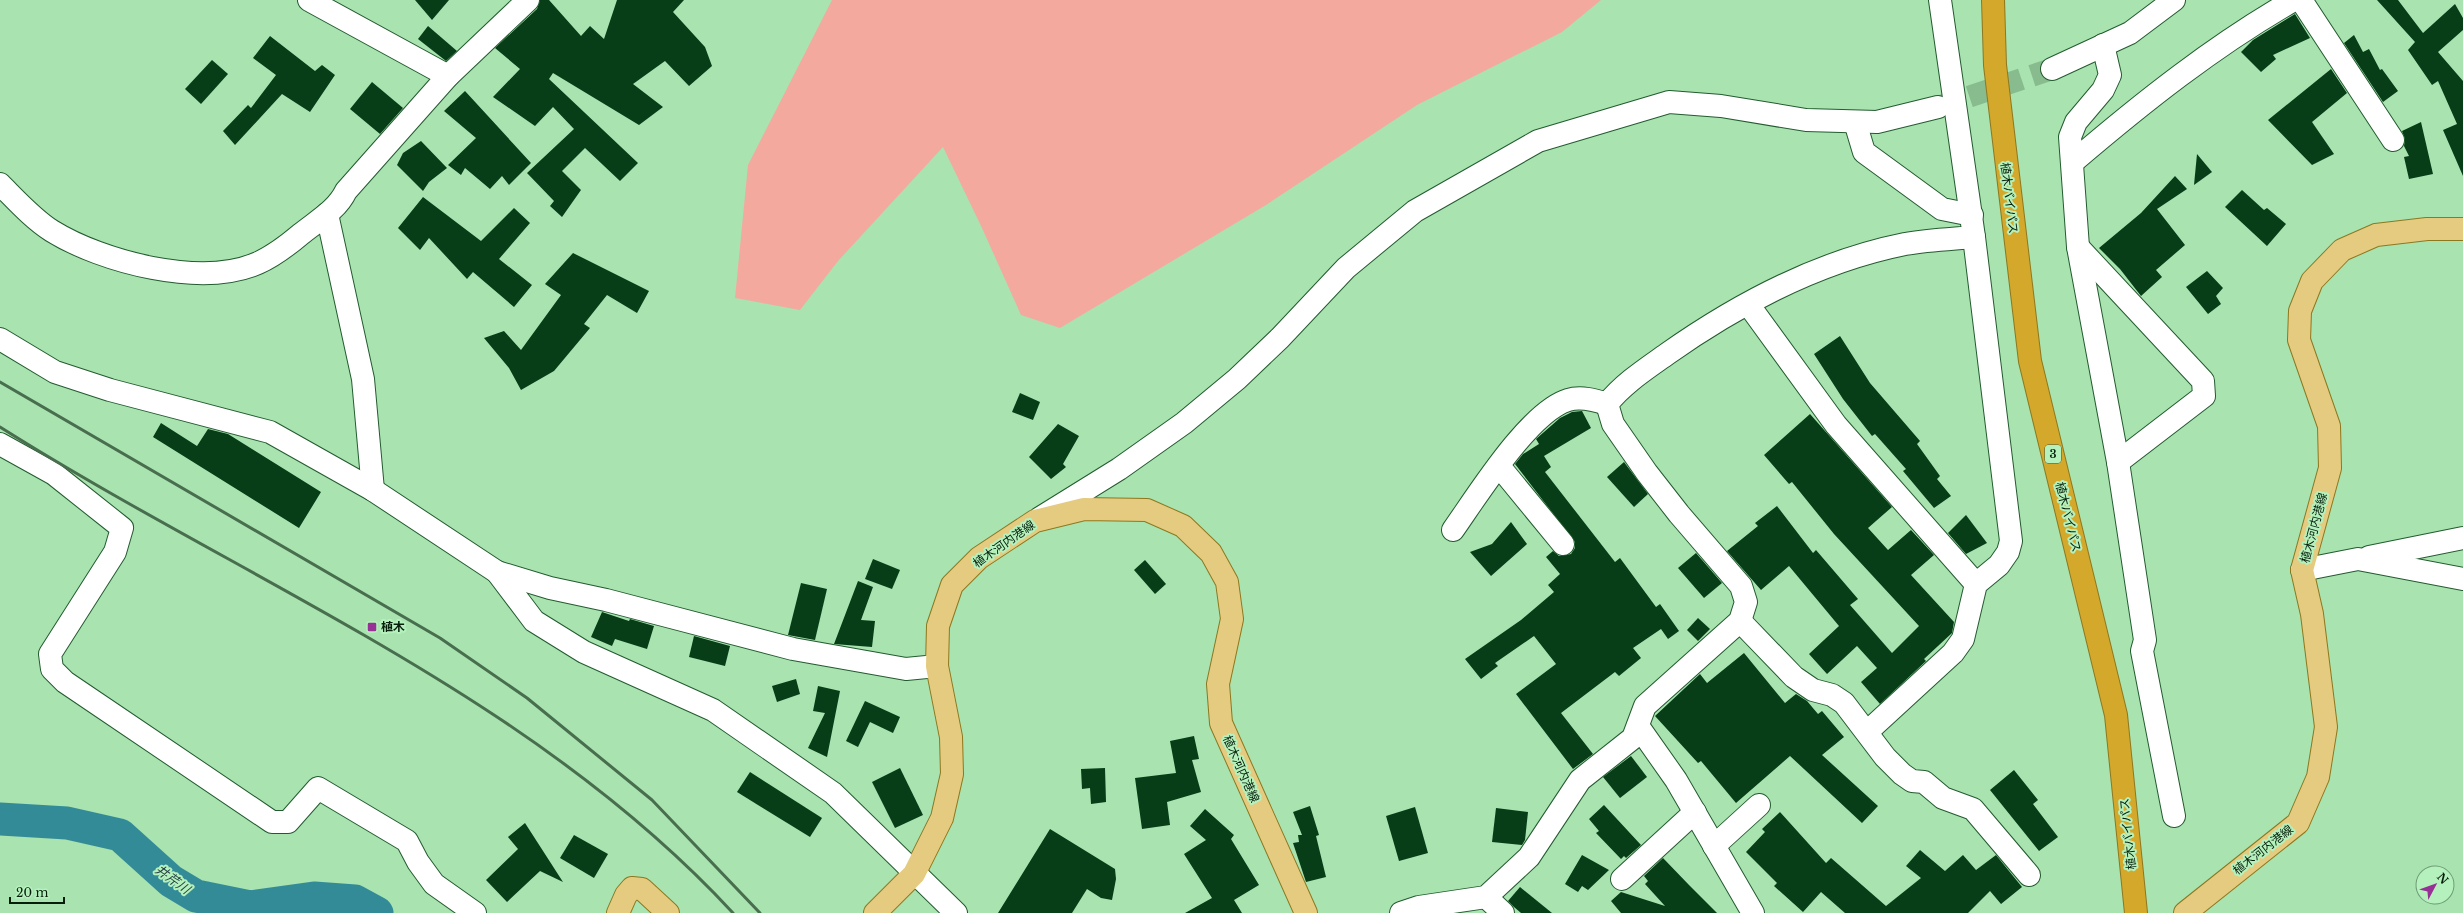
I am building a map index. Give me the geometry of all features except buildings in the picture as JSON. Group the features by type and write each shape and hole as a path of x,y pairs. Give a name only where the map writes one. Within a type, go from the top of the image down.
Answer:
{"highway":[{"name":"植木バイパス","path":"1993,0 1995,65 2030,361 2116,715 2136,909"}],"main road":[{"name":"植木河内港線","path":"2185,913 2298,823 2318,778 2326,727 2312,614 2302,570 2330,468 2329,426 2299,340 2300,311 2312,281 2342,250 2376,235 2427,229 2463,230"},
{"name":"植木河内港線","path":"875,913 914,874 942,818 952,774 951,737 937,666 938,626 952,585 979,558 1035,521 1084,509 1147,510 1183,526 1211,553 1227,582 1232,619 1218,684 1221,723 1306,913"},
{"path":"618,913 632,888 642,889 668,913"}],"street":[{"path":"309,0 448,76"},
{"path":"0,184 52,230 96,253 170,271 227,272 258,263 282,249 340,202 346,191 448,76 528,0"},
{"path":"1867,732 1942,664 1963,639 1976,584 1999,565 2008,552 2011,541 1972,215 1940,0"},
{"path":"2052,69 2130,33 2174,0"},
{"path":"2073,162 2128,116 2177,78 2236,36 2294,0"},
{"path":"2301,0 2392,140"},
{"path":"2103,45 2110,75 2103,90 2076,122 2070,137 2078,247 2118,462 2145,640 2142,651 2174,816"},
{"path":"1035,521 1119,469 1184,423 1237,379 1280,338 1346,268 1415,211 1538,141 1669,102 1721,106 1806,120 1855,122 1877,122 1938,107"},
{"path":"1855,122 1864,152 1942,209 1972,215"},
{"path":"327,214 363,379 373,490"},
{"path":"1607,404 1620,388 1698,332 1748,304 1804,277 1866,254 1906,244 1974,237"},
{"path":"2078,247 2204,381 2204,396 2118,462"},
{"path":"1748,304 1836,425 1976,584"},
{"path":"0,339 54,372 110,390 270,432 373,490 497,572 550,588 606,600 793,649 906,669 937,666"},
{"path":"1453,530 1499,466 1534,424 1552,408 1569,399 1590,398 1607,404"},
{"path":"1401,913 1419,907 1486,897 1529,857 1580,780 1633,738 1645,706 1740,621 1746,602 1741,586 1647,473 1613,424 1607,404"},
{"path":"0,444 54,474 122,528 115,552 50,654 52,669 60,677 164,750 272,822 288,822 318,788 407,841 418,862 434,884 475,913"},
{"path":"1499,466 1563,544"},
{"path":"2302,570 2463,538"},
{"path":"2358,559 2463,578"},
{"path":"497,572 534,621 584,652 713,710 833,793 914,874 956,913"},
{"path":"1740,621 1794,677 1813,690 1832,695 1844,703 1885,757 1902,774 1912,781 1924,782 1943,798 1973,809 2029,874"},
{"path":"1638,726 1676,780 1753,913"},
{"path":"1714,846 1759,805"},
{"path":"1622,878 1695,812"},
{"path":"1486,897 1503,913"}],"shaded area":[{"path":"832,0 1601,0 1562,32 1417,105 1266,205 1060,328 1021,315 982,228 943,147 838,261 800,310 735,298 748,165"}],"waterway":[{"name":"井芹川","path":"0,819 67,823 120,835 171,881 196,896 250,907 314,898 355,901 377,913"}],"tunnel":[{"path":"1938,107 2052,69"}],"railway":[{"path":"0,382 440,638 527,698 652,800 760,913"},
{"path":"0,427 94,484 383,646 477,704 568,767 654,836 733,913"}],"place":[{"name":"植木","path":"372,627"}]}
